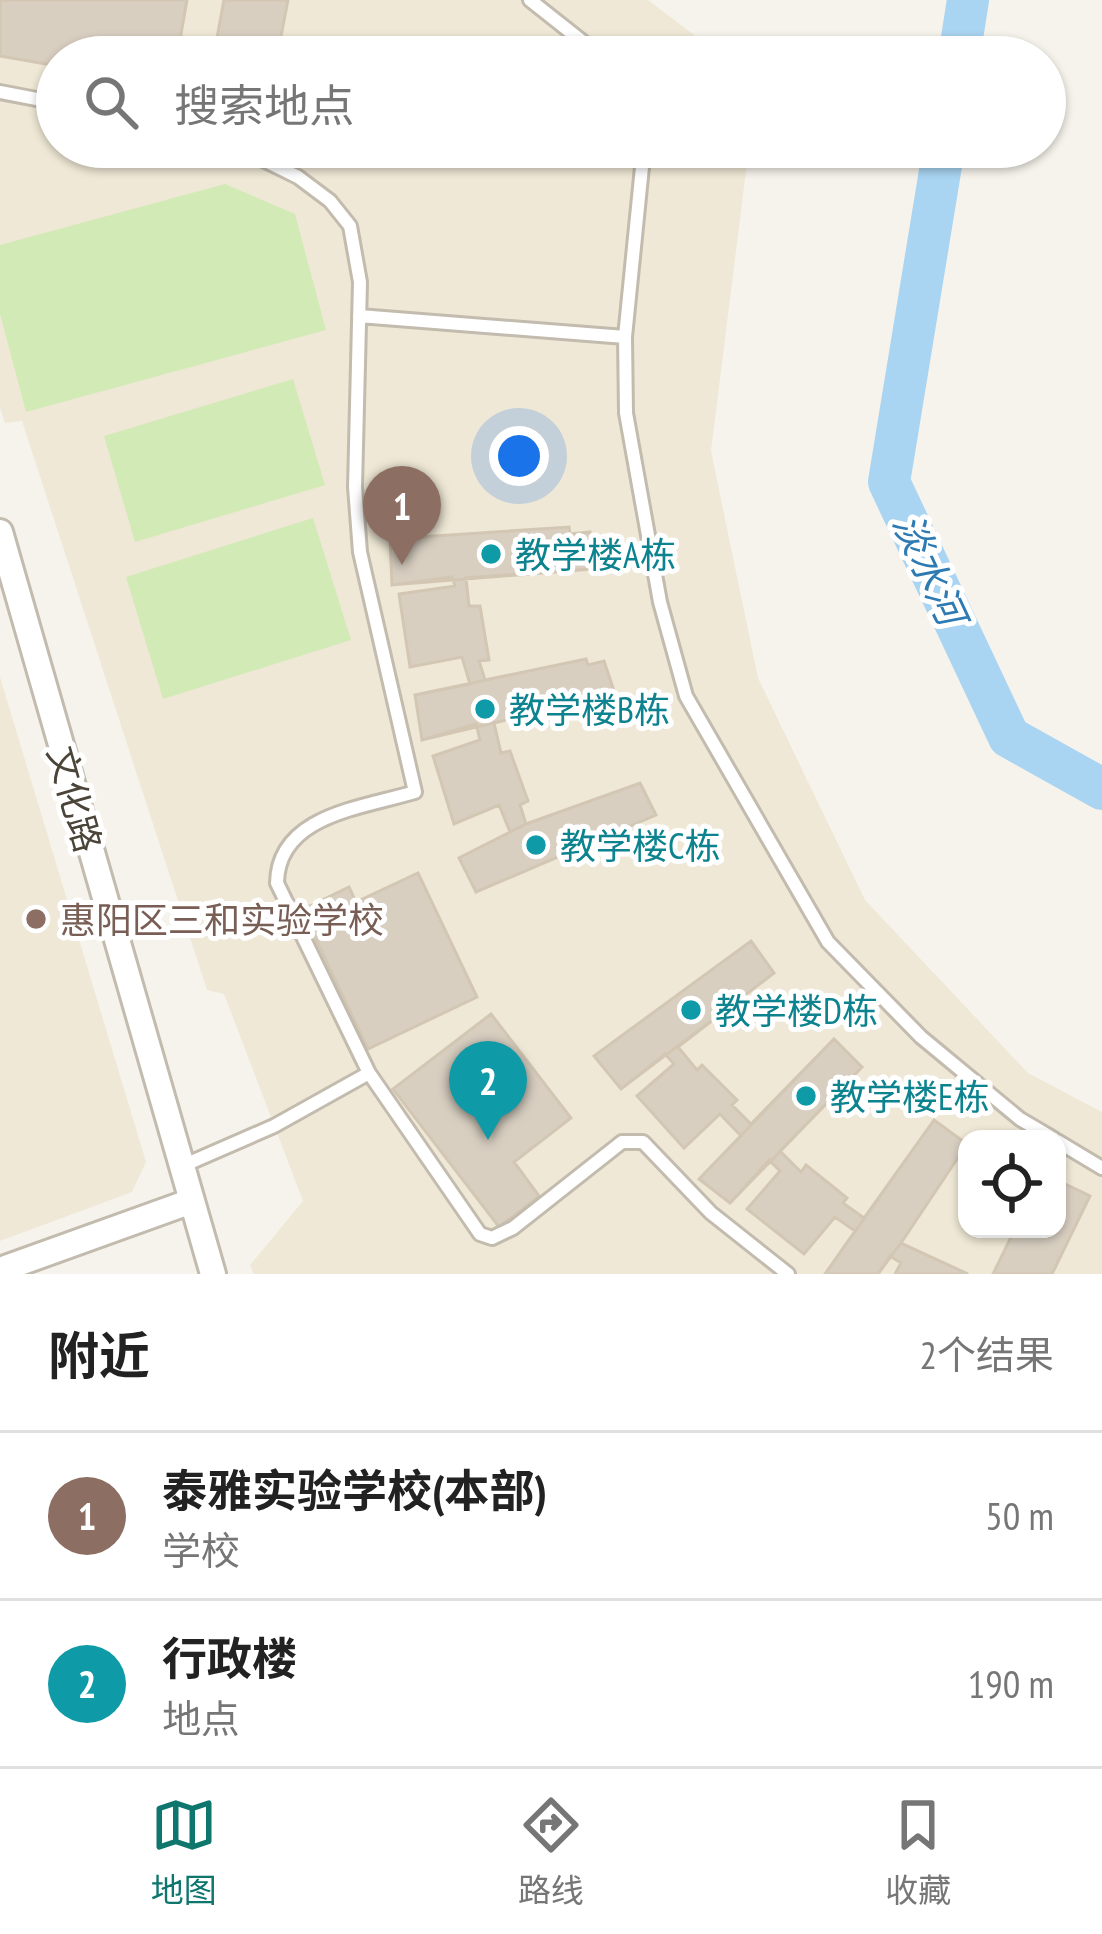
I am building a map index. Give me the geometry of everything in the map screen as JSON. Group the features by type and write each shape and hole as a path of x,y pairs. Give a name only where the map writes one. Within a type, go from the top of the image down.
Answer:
{"street":[{"name":"文化路","path":"0,532 213,1274"},
{"path":"0,1270 189,1202"}],"lane":[{"path":"530,0 575,36"},
{"path":"0,92 36,99"},
{"path":"280,168 330,201 350,226 360,282 355,487 360,552 415,792 314,822 294,835 277,862 277,883 369,1073 480,1234 492,1238 513,1228 622,1142 643,1142 711,1214 788,1274"},
{"path":"642,168 625,337 626,413 640,508 686,696 828,942 921,1037 1038,1130"},
{"path":"359,316 625,337"},
{"path":"179,1168 274,1126 369,1073"},
{"path":"1066,1147 1102,1168"}],"shaded area":[{"path":"0,0 648,0 695,36 36,36 36,168 746,168 711,451 758,678 865,900 1028,1073 1102,1112 1102,1274 254,1274 250,1265 303,1201 224,994 207,990 22,421 5,423 0,408"},
{"name":"惠阳区三和实验学校","path":"0,677 146,1162 132,1192 0,1241"}],"green space":[{"path":"225,184 295,214 326,330 26,412 0,314 0,245"},
{"path":"293,379 325,485 135,542 104,436"},
{"path":"313,518 351,640 163,699 126,577"}],"building":[{"path":"0,0 187,0 181,36 36,36 36,62 0,56"},
{"path":"224,0 288,0 281,36 217,36"},
{"path":"569,527 570,534 590,532 591,569 466,578 469,606 480,606 489,660 479,661 485,680 586,659 588,665 604,661 615,694 494,723 501,753 510,751 528,801 520,805 526,824 640,783 656,815 476,892 459,858 510,832 499,805 454,824 433,756 480,740 476,724 422,740 415,695 470,684 462,657 410,667 399,594 455,586 452,577 392,585 390,539"},
{"name":"教学楼A栋","path":"569,527 570,534 590,532 591,569 392,585 390,539"},
{"name":"教学楼B栋","path":"586,659 588,665 604,661 615,694 422,740 415,695"},
{"name":"教学楼C栋","path":"640,783 656,815 476,892 459,858 526,824"},
{"path":"418,873 477,997 368,1049 302,910 349,887 356,902"},
{"path":"751,941 774,973 678,1047 697,1070 702,1065 737,1100 732,1105 751,1124 834,1039 862,1067 780,1151 801,1172 806,1165 864,1218 934,1120 958,1137 958,1158 901,1243 968,1274 895,1274 901,1263 890,1256 878,1274 825,1274 855,1231 835,1217 804,1254 747,1209 780,1171 769,1160 730,1203 699,1179 741,1136 720,1114 684,1148 637,1096 674,1064 665,1054 621,1089 594,1056"},
{"name":"教学楼D栋","path":"751,941 774,973 621,1089 594,1056"},
{"path":"491,1014 571,1118 514,1162 539,1196 499,1227 393,1089"},
{"name":"教学楼E栋","path":"834,1039 862,1067 730,1203 699,1179"},
{"path":"934,1120 958,1137 958,1158 878,1274 825,1274"},
{"path":"1066,1184 1090,1196 1052,1274 993,1274 1011,1238 1066,1238"},
{"path":"1066,1184 1090,1196 1052,1274 993,1274 1011,1238 1066,1238"}],"waterway":[{"name":"淡水河","path":"962,36 968,0"},
{"name":"淡水河","path":"941,168 889,482 1009,737 1102,789"}],"place":[{"name":"教学楼A栋","path":"491,554"},
{"name":"泰雅实验学校(本部)","path":"402,565"},
{"name":"教学楼B栋","path":"485,709"},
{"name":"教学楼C栋","path":"536,845"},
{"name":"惠阳区三和实验学校","path":"36,919"},
{"name":"教学楼D栋","path":"691,1010"},
{"name":"教学楼E栋","path":"806,1096"},
{"name":"行政楼","path":"488,1140"}]}
